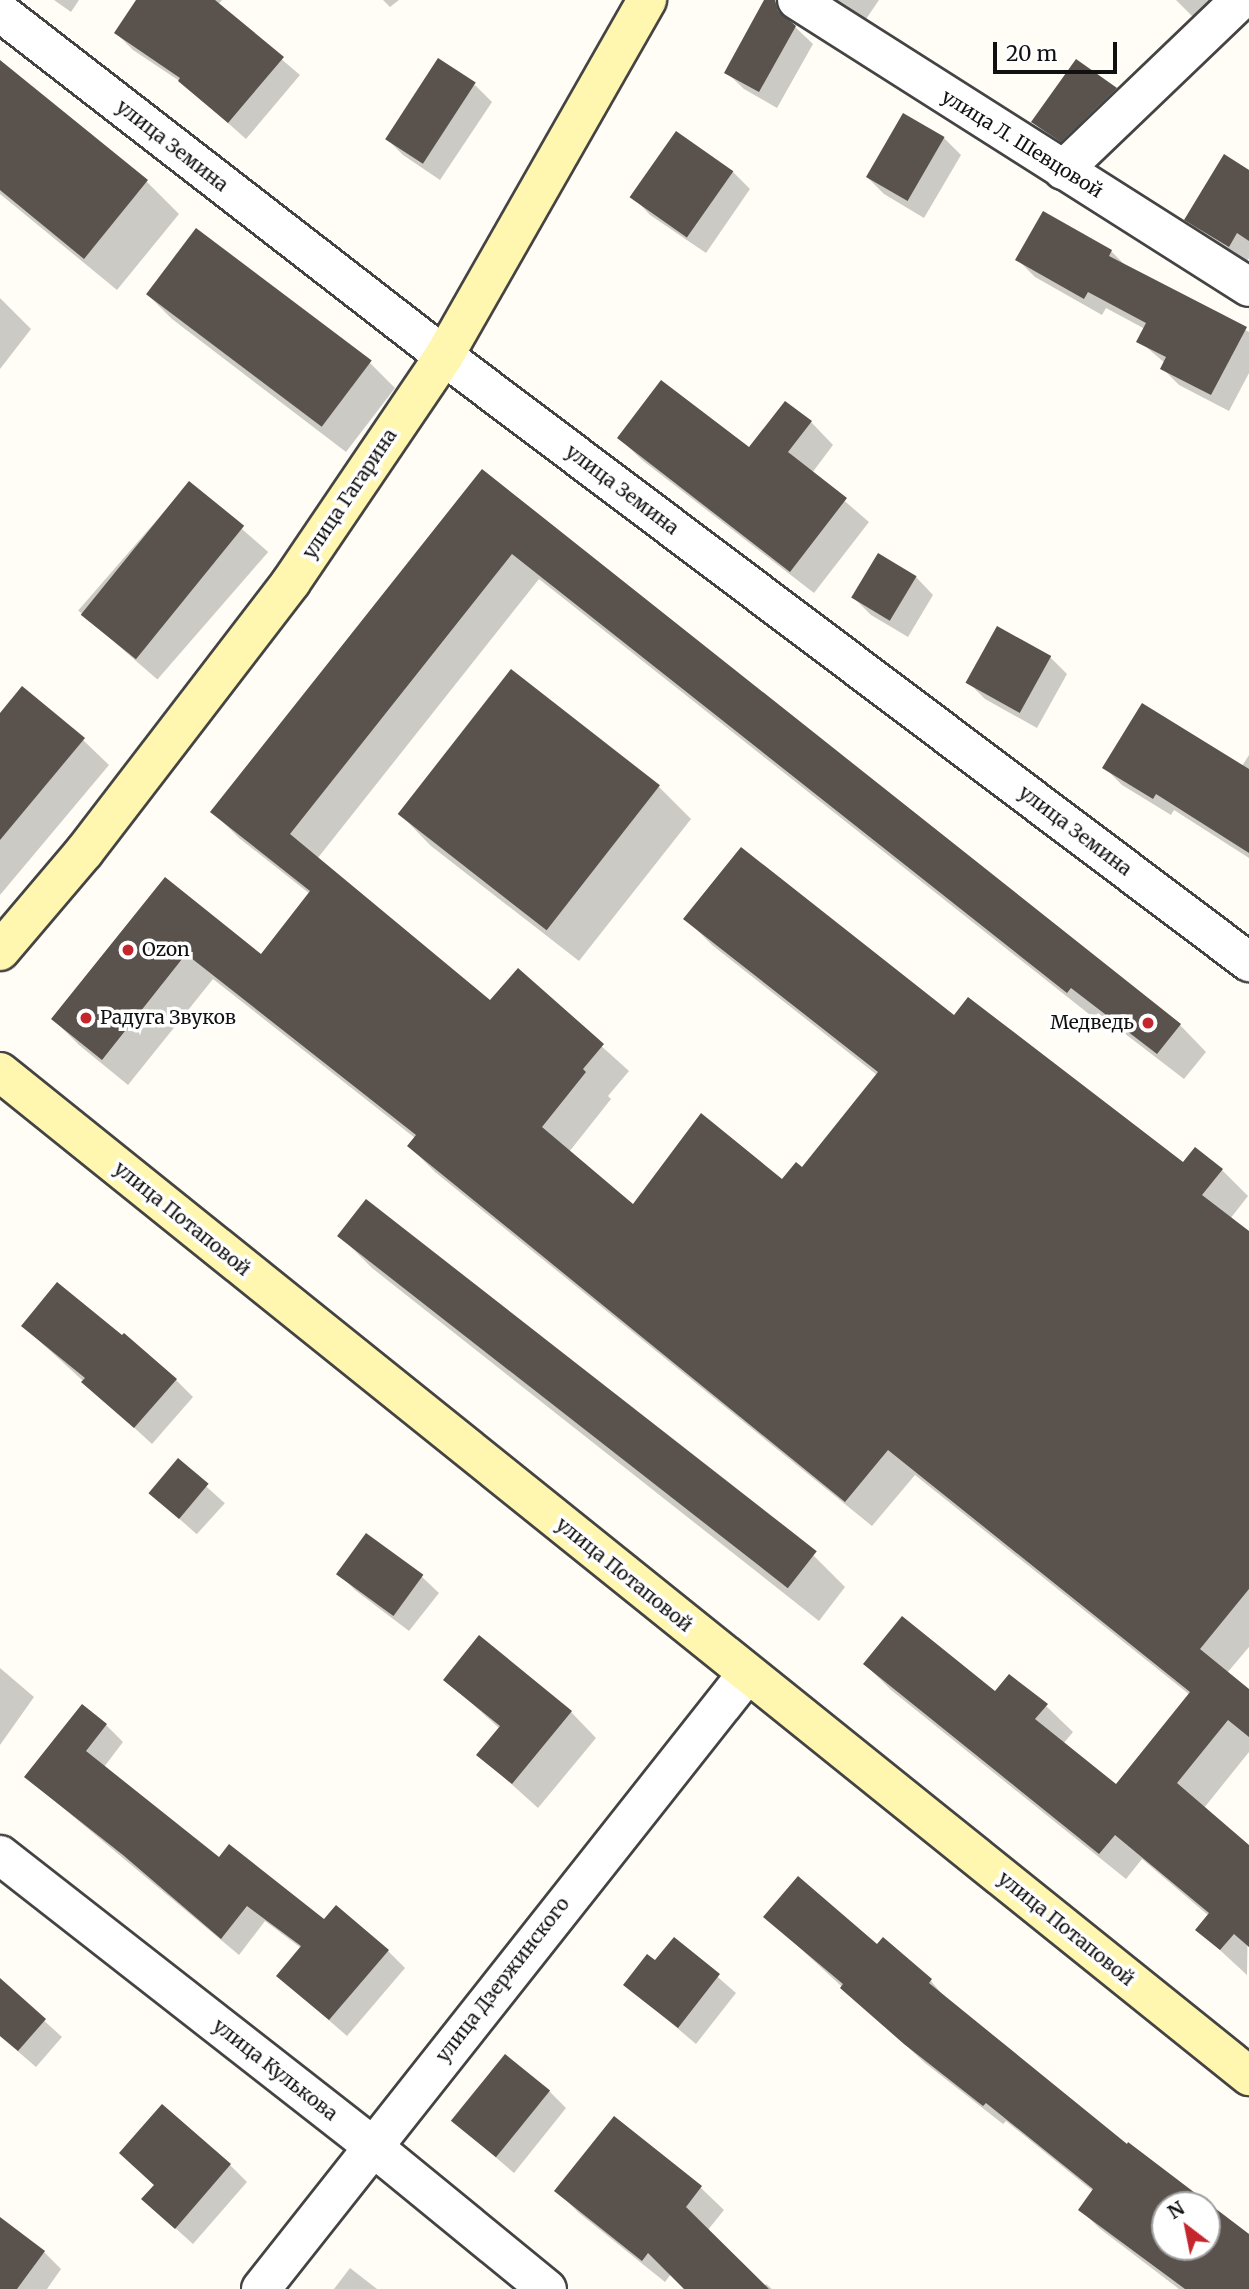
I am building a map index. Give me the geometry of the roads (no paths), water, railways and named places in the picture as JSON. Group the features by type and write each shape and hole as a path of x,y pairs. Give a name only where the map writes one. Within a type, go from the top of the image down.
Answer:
{"main road":[{"name":"улица Гагарина","path":"0,951 84,852 291,582 444,356 647,0"},
{"name":"улица Потаповой","path":"0,1072 1249,2076"}],"street":[{"name":"улица Л. Шевцовой","path":"797,0 1249,287"},
{"path":"1063,170 1240,0"},
{"name":"улица Земина","path":"0,12 444,356 1249,962"},
{"name":"улица Дзержинского","path":"261,2289 747,1674"},
{"name":"улица Кулькова","path":"0,1855 372,2146 547,2289"}],"place":[{"name":"Ozon","path":"128,950"},
{"name":"Радуга Звуков","path":"86,1018"},
{"name":"Медведь","path":"1148,1023"}]}
